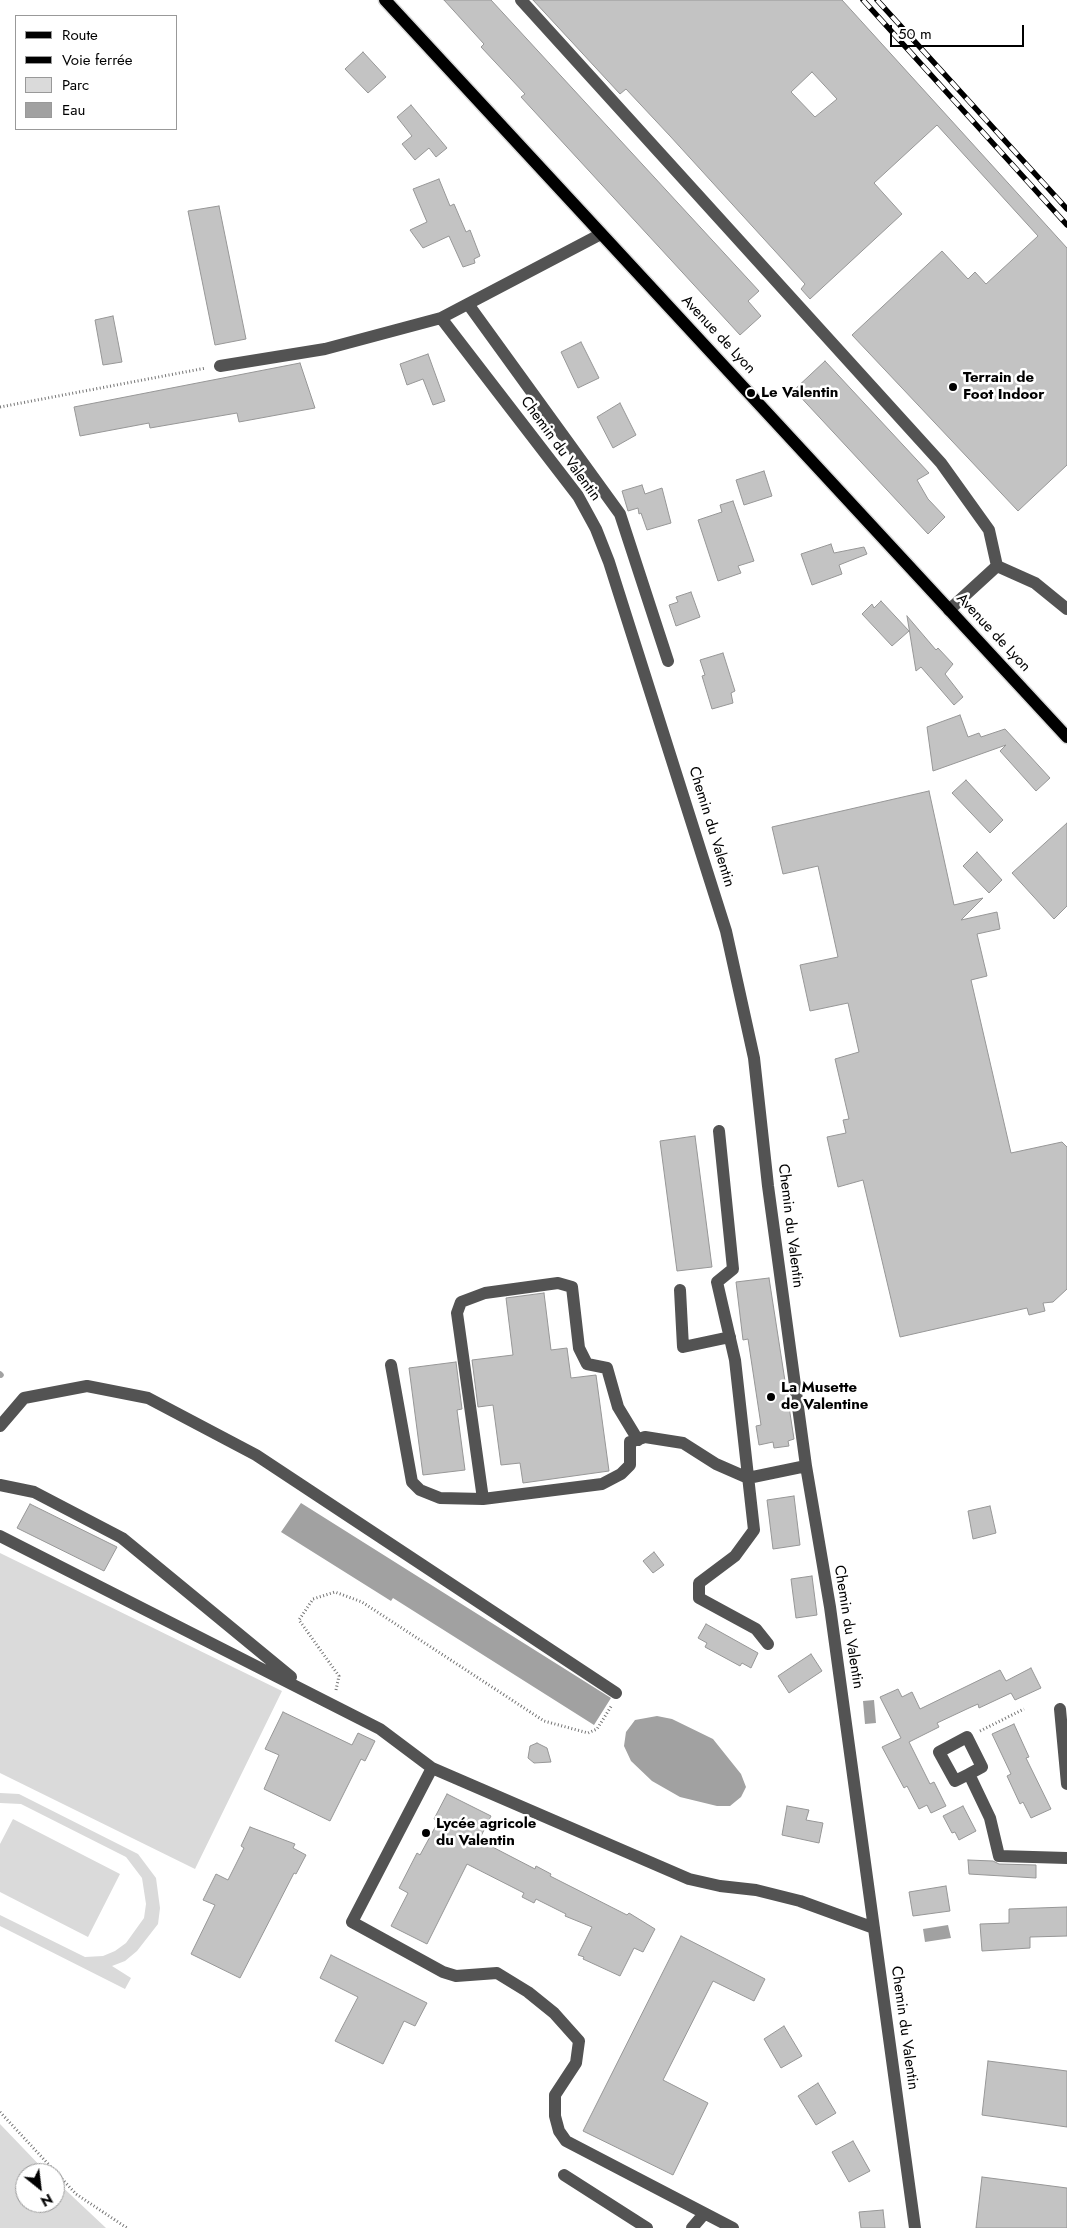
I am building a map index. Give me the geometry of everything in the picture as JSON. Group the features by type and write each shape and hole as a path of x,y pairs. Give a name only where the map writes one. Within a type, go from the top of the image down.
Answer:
{"main road":[{"name":"Avenue de Lyon","path":"385,0 751,393 1067,737"}],"street":[{"path":"521,0 941,462 989,530 997,566"},
{"path":"220,366 325,349 441,318 601,234"},
{"path":"465,306 620,514 668,661"},
{"name":"Chemin du Valentin","path":"441,318 578,496 596,529 609,562 726,931 754,1058 768,1186 806,1466 830,1607 915,2228"},
{"path":"997,566 1035,583 1067,609"},
{"path":"949,610 997,566"},
{"path":"719,1130 733,1269 717,1282 735,1360 754,1530 735,1556 699,1583 699,1598 756,1629 768,1644"},
{"path":"483,1499 457,1313 462,1302 485,1294 558,1283 572,1287 579,1348 587,1364 607,1368 618,1407 638,1440"},
{"path":"680,1290 683,1347 730,1337"},
{"path":"391,1365 412,1482 420,1490 440,1498 483,1499 602,1484 621,1474 630,1466 630,1442 645,1437 683,1443 716,1464 748,1478 806,1466"},
{"path":"0,1426 24,1398 87,1386 148,1398 256,1455 616,1693"},
{"path":"0,1485 34,1492 122,1538 310,1693"},
{"path":"0,1536 380,1729 432,1768 688,1879 720,1886 756,1890 800,1901 874,1928"},
{"path":"1060,1709 1067,1784"},
{"path":"967,1737 982,1767 969,1774 955,1781 939,1752 967,1737"},
{"path":"432,1768 352,1922 442,1972 456,1976 498,1973 528,1992 554,2013 579,2040 576,2063 555,2095 554,2116 559,2131 566,2141 733,2228"},
{"path":"969,1774 990,1818 1000,1856 1067,1858"},
{"path":"564,2175 647,2228"},
{"path":"692,2228 704,2214"}],"path":[{"path":"0,406 220,366"},
{"path":"333,1705 339,1676 299,1620 313,1599 335,1592 362,1602 544,1722 588,1733 593,1731 597,1729 614,1704 616,1693"},
{"path":"967,1737 1024,1709"},
{"path":"0,2112 76,2194 127,2228"}],"green space":[{"path":"0,1553 282,1691 195,1869 0,1773"},
{"path":"0,1793 19,1794 138,1854 156,1878 160,1908 158,1924 137,1951 125,1961 112,1966 131,1978 125,1989 0,1926 0,1915 85,1957 103,1956 115,1951 126,1943 144,1918 146,1904 142,1878 126,1857 21,1804 0,1803"},
{"path":"13,1819 120,1874 88,1937 0,1892 0,1844"},
{"path":"0,2124 37,2163 15,2163 15,2213 65,2213 65,2189 106,2228 0,2228"}],"water":[{"path":"301,1503 611,1698 594,1725 393,1598 391,1601 281,1532"},
{"path":"874,1700 876,1723 865,1724 863,1701"},
{"path":"657,1716 672,1719 713,1739 741,1774 746,1787 741,1797 730,1806 717,1806 680,1797 652,1781 631,1761 624,1746 626,1732 635,1720"},
{"path":"948,1925 951,1938 925,1942 923,1929"}],"building":[{"path":"444,0 491,0 759,291 748,301 761,316 740,335 521,97 525,94 481,47 484,44"},
{"path":"533,0 842,0 1067,248 1067,465 1018,511 852,335 942,251 968,279 975,272 986,284 1038,236 937,125 874,183 902,214 810,299 801,289 805,284 670,136 626,89 620,94","holes":["812,72 837,99 815,117 791,92"]},
{"path":"363,52 386,77 368,93 345,69"},
{"path":"411,105 447,148 436,157 429,148 415,160 402,144 412,136 397,117"},
{"path":"439,179 450,206 454,204 466,232 470,230 480,256 474,259 475,263 463,267 449,236 423,248 410,230 427,222 413,189"},
{"path":"219,206 246,339 215,345 188,211"},
{"path":"113,316 122,362 103,365 95,320"},
{"path":"581,342 599,378 578,388 561,352"},
{"path":"428,354 445,401 433,405 423,379 407,385 400,364"},
{"path":"825,361 929,473 917,480 928,499 945,517 928,534 794,390"},
{"path":"300,363 315,408 239,422 237,413 150,428 149,423 80,436 74,407"},
{"path":"620,403 636,435 613,448 597,417"},
{"path":"764,471 772,496 744,505 736,480"},
{"path":"642,485 645,494 662,488 671,523 647,530 638,508 628,511 622,491"},
{"path":"733,501 754,561 738,566 741,573 718,581 698,520 722,512 720,505"},
{"path":"831,544 834,553 864,547 867,554 839,565 842,574 812,585 801,554"},
{"path":"691,592 700,617 676,626 669,605 678,602 676,597"},
{"path":"881,601 909,631 892,646 862,614 872,604 874,608"},
{"path":"907,616 936,650 938,648 953,664 945,674 963,697 954,705 921,667 916,671"},
{"path":"723,653 735,691 731,693 733,703 712,709 702,676 705,675 700,660"},
{"path":"960,715 968,737 979,733 981,737 1005,729 1050,778 1036,791 1000,751 1006,745 933,771 927,727"},
{"path":"966,780 1003,820 990,833 952,793"},
{"path":"929,791 954,905 983,898 961,920 997,912 1000,929 977,934 987,976 971,980 1011,1153 1062,1142 1067,1147 1067,1289 1053,1302 1043,1303 1045,1311 1029,1315 1027,1308 900,1337 863,1180 838,1187 827,1137 846,1133 843,1120 849,1119 835,1059 859,1052 848,1003 810,1011 800,965 838,957 818,866 783,874 772,827"},
{"path":"1067,823 1067,906 1054,919 1012,873"},
{"path":"977,852 1002,880 989,893 963,866"},
{"path":"695,1136 712,1267 677,1271 660,1141"},
{"path":"769,1278 794,1439 788,1441 789,1446 774,1448 773,1442 759,1445 756,1426 761,1425 748,1339 743,1340 736,1282"},
{"path":"544,1293 551,1350 567,1348 571,1378 596,1375 609,1471 523,1483 520,1463 501,1465 493,1405 478,1407 472,1360 513,1355 506,1298"},
{"path":"456,1362 462,1409 457,1410 465,1470 423,1475 409,1368"},
{"path":"794,1496 800,1545 773,1549 767,1500"},
{"path":"30,1504 117,1547 104,1571 17,1528"},
{"path":"990,1506 996,1533 973,1539 968,1511"},
{"path":"654,1552 664,1565 653,1573 643,1561"},
{"path":"812,1576 817,1615 796,1618 791,1579"},
{"path":"706,1624 758,1653 751,1668 742,1663 740,1666 705,1647 707,1643 698,1638"},
{"path":"811,1654 822,1671 789,1693 778,1676"},
{"path":"1031,1668 1041,1688 1015,1700 1011,1693 979,1708 978,1704 937,1723 939,1727 909,1742 930,1784 934,1782 946,1806 931,1813 927,1805 919,1809 907,1786 904,1788 882,1747 901,1738 880,1697 898,1689 902,1697 912,1692 920,1709 1000,1670 1006,1681"},
{"path":"283,1712 352,1745 358,1733 375,1741 365,1761 361,1759 330,1821 264,1789 279,1755 265,1749"},
{"path":"1014,1724 1029,1757 1026,1758 1051,1809 1031,1818 1023,1802 1020,1804 1007,1776 1011,1774 992,1734"},
{"path":"537,1743 547,1748 551,1762 534,1763 528,1758 530,1746"},
{"path":"447,1794 491,1816 479,1840 535,1869 536,1866 551,1874 550,1876 627,1915 629,1913 655,1929 643,1952 634,1948 620,1976 583,1959 584,1957 578,1955 592,1927 565,1916 566,1914 536,1899 534,1903 522,1897 524,1893 467,1864 427,1944 391,1926 408,1893 399,1888 417,1853 420,1855 438,1822 434,1819"},
{"path":"787,1806 809,1810 806,1820 823,1823 819,1843 782,1835"},
{"path":"963,1806 976,1831 959,1840 955,1832 952,1833 943,1816"},
{"path":"250,1827 295,1844 293,1848 306,1855 296,1874 294,1873 240,1978 191,1954 215,1905 203,1900 216,1874 228,1880 244,1848 241,1846"},
{"path":"968,1860 993,1861 999,1864 1036,1865 1036,1878 969,1874"},
{"path":"946,1886 950,1911 913,1916 909,1892"},
{"path":"1067,1907 1067,1936 1030,1937 1030,1948 982,1951 980,1924 1009,1923 1009,1909"},
{"path":"681,1936 765,1979 754,2001 713,1981 663,2080 708,2103 673,2175 583,2131"},
{"path":"331,1955 427,2003 415,2026 404,2021 383,2064 335,2041 358,1997 320,1978"},
{"path":"784,2026 802,2056 781,2068 764,2039"},
{"path":"988,2061 1067,2071 1067,2127 982,2115"},
{"path":"818,2083 836,2113 816,2125 798,2096"},
{"path":"853,2141 870,2171 849,2182 832,2152"},
{"path":"982,2177 1067,2188 1067,2228 976,2228"},
{"path":"883,2210 885,2228 861,2228 859,2212"}],"railway":[{"path":"863,0 1067,225"},
{"path":"877,0 1067,209"}],"place":[{"name":"Terrain de Foot Indoor","path":"953,387"},
{"name":"Le Valentin","path":"751,393"},
{"name":"La Musette de Valentine","path":"771,1397"},
{"name":"Lycée agricole du Valentin","path":"426,1833"}]}
